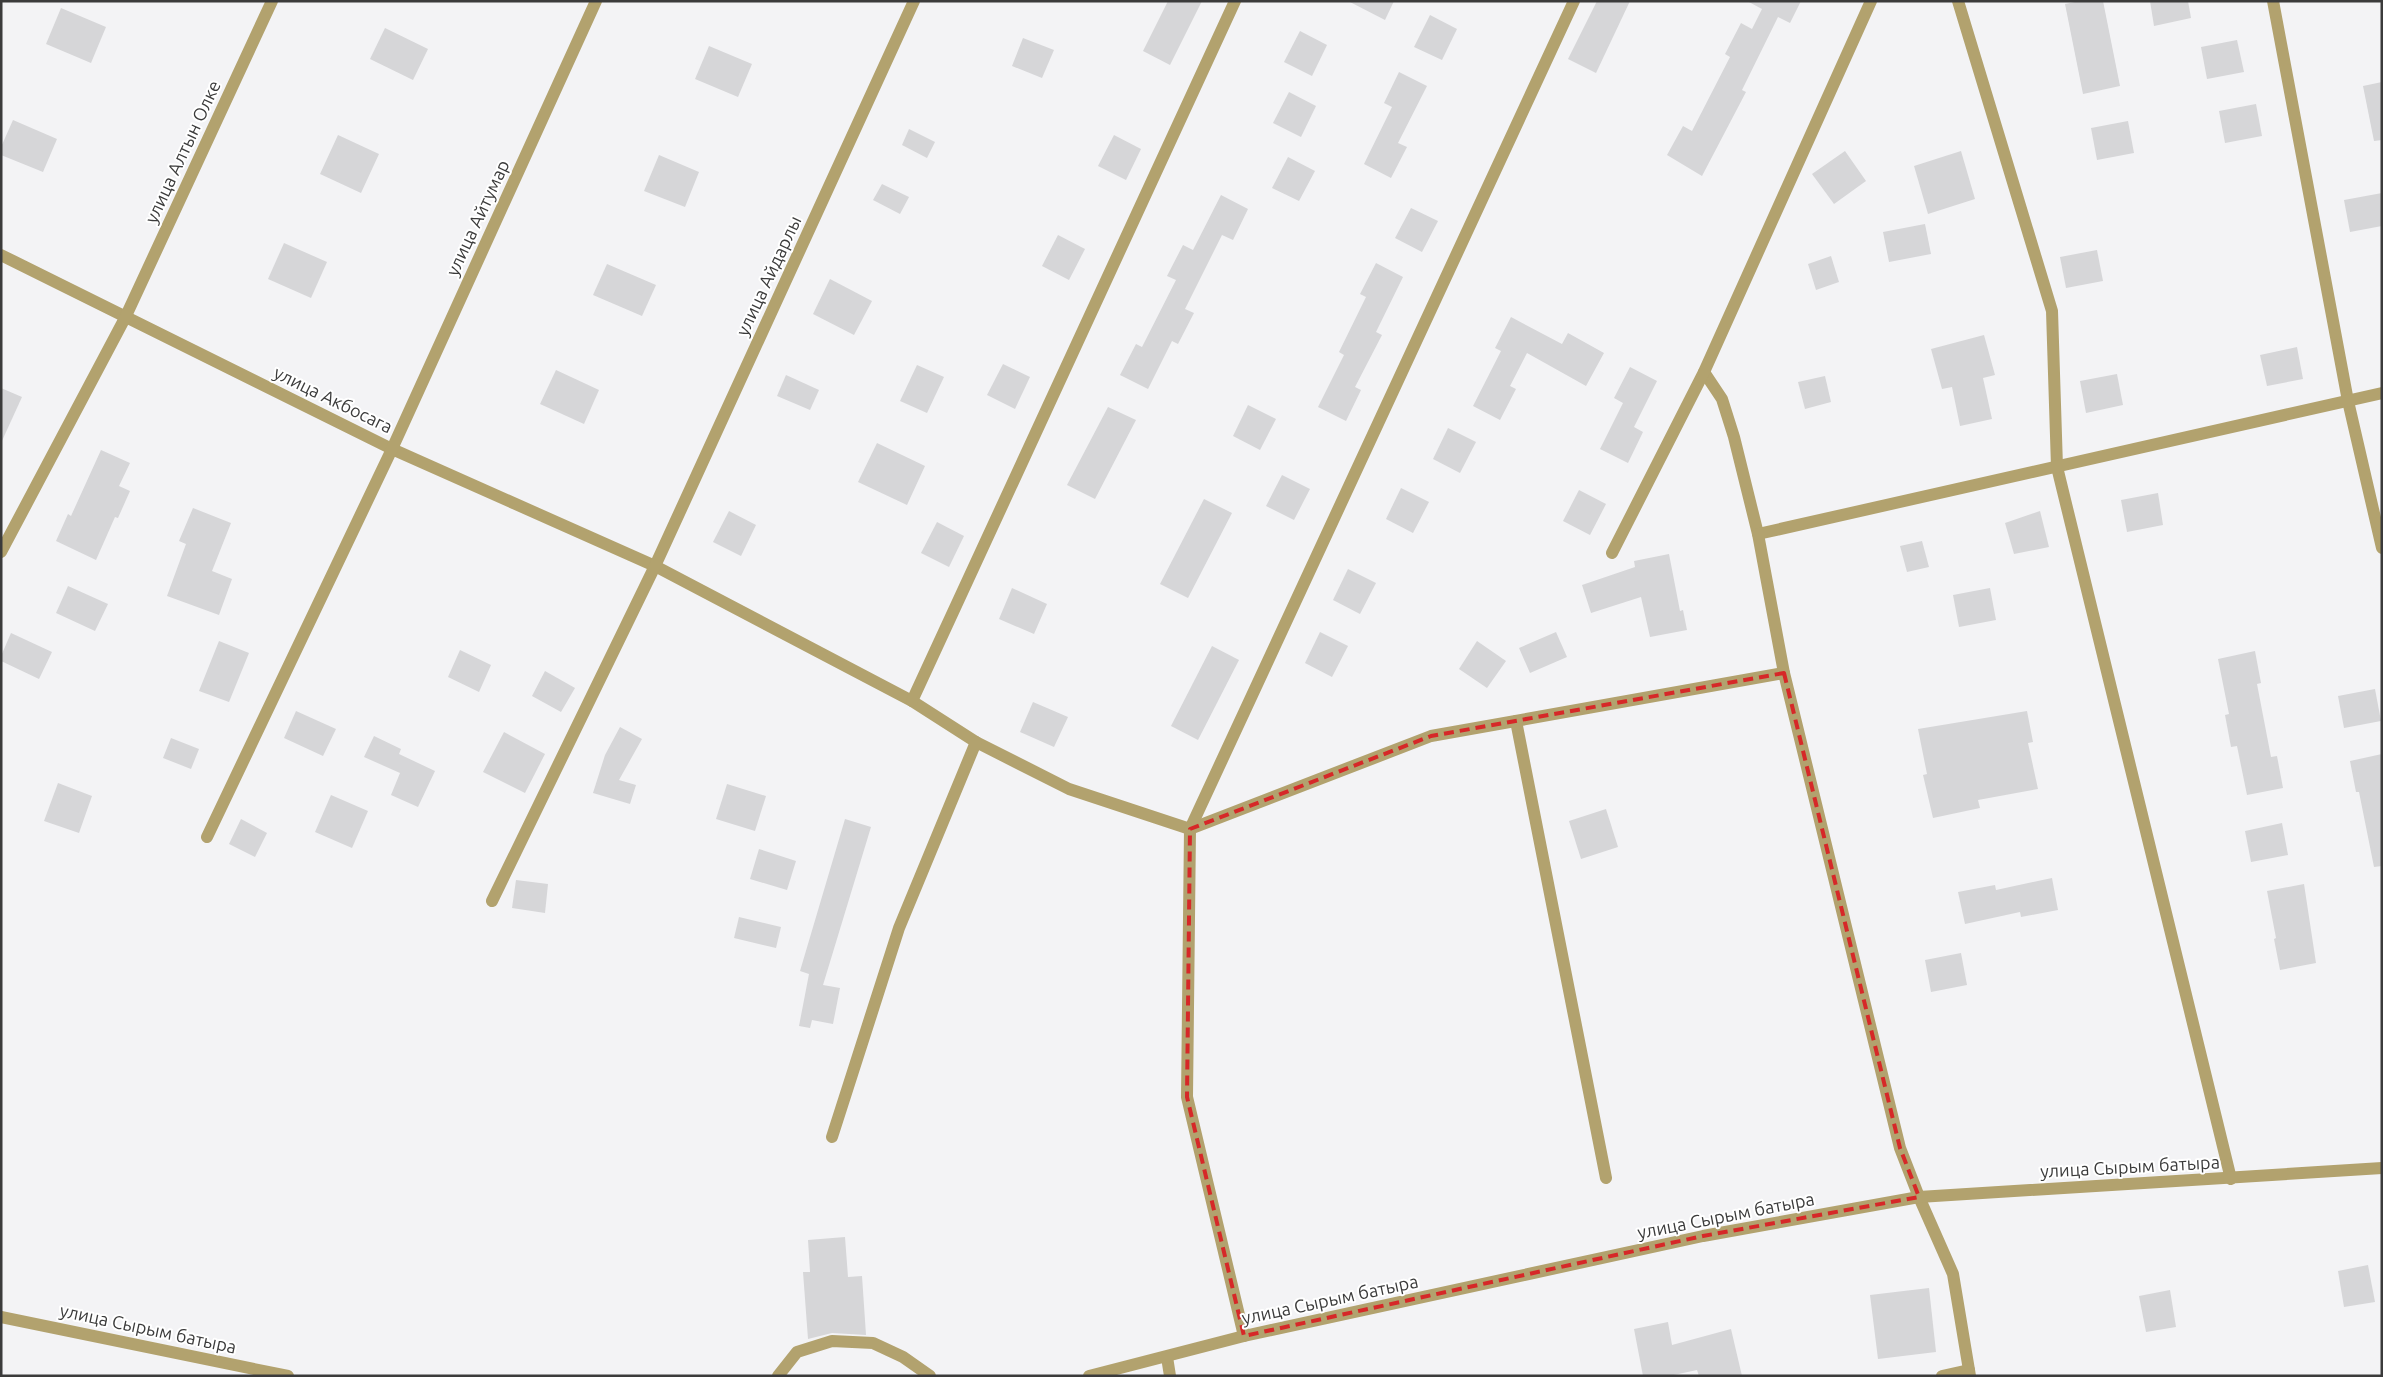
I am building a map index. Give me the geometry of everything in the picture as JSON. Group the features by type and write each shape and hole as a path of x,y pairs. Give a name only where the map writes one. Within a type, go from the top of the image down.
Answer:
{"street":[{"name":"улица Алтын Олке","path":"1,552 125,318 272,1"},
{"name":"улица Айтумар","path":"206,837 392,449 596,1"},
{"name":"улица Айдарлы","path":"492,901 655,566 914,1"},
{"path":"912,701 1235,1"},
{"path":"1244,1336 1187,1097 1190,829 1574,1"},
{"path":"1612,553 1704,372 1871,1"},
{"path":"1958,1 2052,311 2057,467 2231,1179"},
{"path":"2274,1 2348,401 2382,548"},
{"name":"улица Акбосага","path":"1,255 392,449 655,566 912,701 976,742 1069,789 1190,829"},
{"path":"1704,372 1722,399 1758,534 1784,673 1900,1148 1953,1274 1969,1373 1942,1376"},
{"path":"1758,534 2382,393"},
{"path":"1190,829 1431,736 1784,673"},
{"path":"1516,721 1606,1178"},
{"path":"832,1137 899,928 976,742"},
{"name":"улица Сырым батыра","path":"1089,1376 1244,1336 1703,1236 1919,1197 2231,1179 2382,1168"},
{"name":"улица Сырым батыра","path":"1,1317 288,1376"},
{"path":"778,1376 797,1352 832,1341 873,1343 903,1357 930,1376"},
{"path":"1167,1357 1170,1376"}],"highlighted area":[{"path":"1784,673 1900,1148 1919,1197 1703,1236 1244,1336 1187,1097 1190,829 1431,736"}],"building":[{"path":"1168,1 1202,1 1170,65 1143,51"},
{"path":"1348,1 1394,1 1385,20"},
{"path":"1597,1 1630,1 1596,73 1568,59"},
{"path":"1747,1 1801,1 1790,23 1778,17 1742,90 1746,92 1702,176 1667,155 1683,126 1692,131 1730,57 1725,54 1741,23 1752,29 1762,9"},
{"path":"2080,1 2103,1 2120,86 2083,94 2065,4"},
{"path":"2150,1 2188,1 2191,18 2154,26"},
{"path":"61,8 106,27 91,63 46,44"},
{"path":"1430,15 1457,29 1442,60 1414,47"},
{"path":"385,28 428,49 413,80 370,59"},
{"path":"1300,31 1327,45 1312,76 1284,62"},
{"path":"1023,38 1054,50 1042,78 1012,66"},
{"path":"2237,40 2244,72 2207,79 2201,47"},
{"path":"709,46 752,64 738,97 695,79"},
{"path":"1399,72 1427,86 1398,143 1407,147 1391,178 1364,164 1392,107 1384,103"},
{"path":"2382,82 2382,140 2374,141 2363,86"},
{"path":"1289,92 1316,106 1301,137 1273,123"},
{"path":"2256,104 2262,136 2225,143 2219,111"},
{"path":"13,120 57,139 43,172 1,155 1,147"},
{"path":"2128,121 2134,153 2097,160 2091,128"},
{"path":"909,129 935,142 927,158 902,145"},
{"path":"338,135 379,154 361,193 320,174"},
{"path":"1114,135 1141,149 1126,180 1098,166"},
{"path":"1845,151 1866,181 1834,204 1812,174"},
{"path":"1961,151 1975,199 1928,214 1914,166"},
{"path":"659,155 699,172 685,207 644,191"},
{"path":"1288,157 1315,171 1299,201 1272,188"},
{"path":"882,184 909,197 900,214 873,200"},
{"path":"2382,193 2382,226 2350,232 2344,200"},
{"path":"1221,195 1248,209 1233,240 1222,235 1185,309 1194,313 1178,344 1172,341 1148,389 1120,375 1136,344 1142,347 1176,280 1167,276 1183,245 1193,250"},
{"path":"1411,208 1438,221 1422,252 1395,238"},
{"path":"1925,224 1931,254 1889,262 1883,232"},
{"path":"1058,235 1085,249 1069,280 1042,266"},
{"path":"284,243 327,262 311,298 268,279"},
{"path":"2097,250 2103,281 2066,288 2060,257"},
{"path":"1831,256 1839,282 1816,290 1808,264"},
{"path":"1376,263 1403,277 1376,332 1382,335 1355,387 1361,390 1346,421 1318,407 1344,355 1339,352 1366,297 1360,294"},
{"path":"607,264 656,285 642,316 593,295"},
{"path":"830,279 872,301 854,335 813,314"},
{"path":"1511,317 1562,344 1568,333 1604,353 1586,386 1527,353 1510,386 1516,389 1500,420 1473,406 1501,351 1495,348"},
{"path":"1984,335 1995,375 1983,378 1992,419 1960,426 1952,387 1942,389 1931,349"},
{"path":"2297,347 2303,379 2267,386 2260,355"},
{"path":"1003,364 1030,377 1015,409 987,395"},
{"path":"917,365 944,377 927,413 900,401"},
{"path":"1630,367 1657,381 1634,427 1643,432 1628,463 1600,449 1623,403 1614,398"},
{"path":"556,370 599,390 584,424 540,404"},
{"path":"2117,374 2123,405 2086,413 2080,381"},
{"path":"786,375 819,390 810,410 777,396"},
{"path":"1825,376 1831,402 1805,409 1798,382"},
{"path":"1,388 22,397 1,443"},
{"path":"1248,405 1276,419 1260,450 1233,436"},
{"path":"1108,407 1136,420 1095,499 1067,485"},
{"path":"1448,428 1476,442 1460,473 1433,459"},
{"path":"877,443 925,466 907,505 858,482"},
{"path":"101,450 130,463 119,486 130,491 118,518 115,517 96,560 56,541 68,514 71,516"},
{"path":"1282,475 1310,489 1294,520 1266,506"},
{"path":"1401,488 1429,502 1413,533 1386,519"},
{"path":"1579,490 1606,504 1590,535 1563,521"},
{"path":"2158,493 2163,525 2127,532 2121,500"},
{"path":"1204,499 1232,513 1188,598 1160,584"},
{"path":"193,508 231,523 212,571 232,579 219,615 167,596 186,544 179,541"},
{"path":"729,511 756,525 741,556 713,542"},
{"path":"2040,511 2049,547 2014,554 2005,523"},
{"path":"937,522 964,536 949,567 921,553"},
{"path":"1922,541 1929,567 1907,572 1900,546"},
{"path":"1669,554 1680,611 1683,610 1687,630 1650,637 1641,597 1591,613 1582,585 1635,567 1634,561"},
{"path":"1348,569 1376,583 1360,614 1333,600"},
{"path":"68,586 108,604 95,631 56,613"},
{"path":"1012,588 1047,604 1034,634 999,619"},
{"path":"1990,588 1996,620 1959,627 1953,595"},
{"path":"1320,632 1348,646 1332,677 1305,663"},
{"path":"1556,632 1567,657 1530,673 1519,648"},
{"path":"11,633 52,652 39,679 1,661 1,656"},
{"path":"219,641 249,653 229,702 199,691"},
{"path":"1477,641 1506,661 1487,688 1459,669"},
{"path":"1212,646 1239,660 1198,740 1171,726"},
{"path":"460,650 491,665 479,692 448,677"},
{"path":"2255,651 2261,683 2257,684 2271,757 2277,756 2283,788 2247,795 2237,746 2231,747 2225,715 2229,714 2218,659"},
{"path":"545,671 575,688 561,712 532,696"},
{"path":"2375,689 2381,721 2344,728 2338,696"},
{"path":"1033,702 1068,717 1054,747 1020,732"},
{"path":"296,711 336,729 323,756 284,738"},
{"path":"2027,711 2033,742 2028,743 2038,789 1978,800 1980,808 1933,818 1923,775 1927,774 1918,729"},
{"path":"620,727 642,739 619,780 636,785 630,804 593,793 605,755"},
{"path":"504,732 545,754 525,793 483,772"},
{"path":"374,736 401,749 399,754 435,771 418,807 391,795 400,773 364,757"},
{"path":"171,738 199,749 191,769 163,758"},
{"path":"2382,754 2382,866 2374,867 2359,792 2356,792 2350,761"},
{"path":"58,783 92,796 79,833 44,821"},
{"path":"727,784 766,796 755,831 716,819"},
{"path":"331,795 368,811 352,848 315,832"},
{"path":"1606,809 1618,847 1581,859 1569,821"},
{"path":"241,819 267,833 255,857 229,844"},
{"path":"845,819 871,827 823,985 840,988 833,1024 812,1020 810,1028 799,1026 809,974 800,971"},
{"path":"2282,823 2288,855 2251,862 2245,831"},
{"path":"759,849 796,861 787,890 750,879"},
{"path":"2052,878 2058,910 2021,917 2020,912 1965,924 1958,892 1995,885 1996,890"},
{"path":"516,880 548,884 545,913 512,908"},
{"path":"2304,884 2316,963 2280,970 2267,891"},
{"path":"739,917 781,927 776,948 734,938"},
{"path":"1961,953 1967,985 1931,992 1925,960"},
{"path":"845,1237 848,1277 862,1276 866,1335 832,1333 808,1339 803,1272 810,1272 808,1240"},
{"path":"2368,1265 2375,1302 2344,1307 2338,1271"},
{"path":"1929,1288 1936,1352 1878,1359 1870,1295"},
{"path":"2170,1290 2176,1327 2146,1332 2139,1296"},
{"path":"1668,1322 1672,1345 1731,1329 1742,1376 1699,1376 1697,1370 1669,1376 1643,1376 1634,1329"}]}
